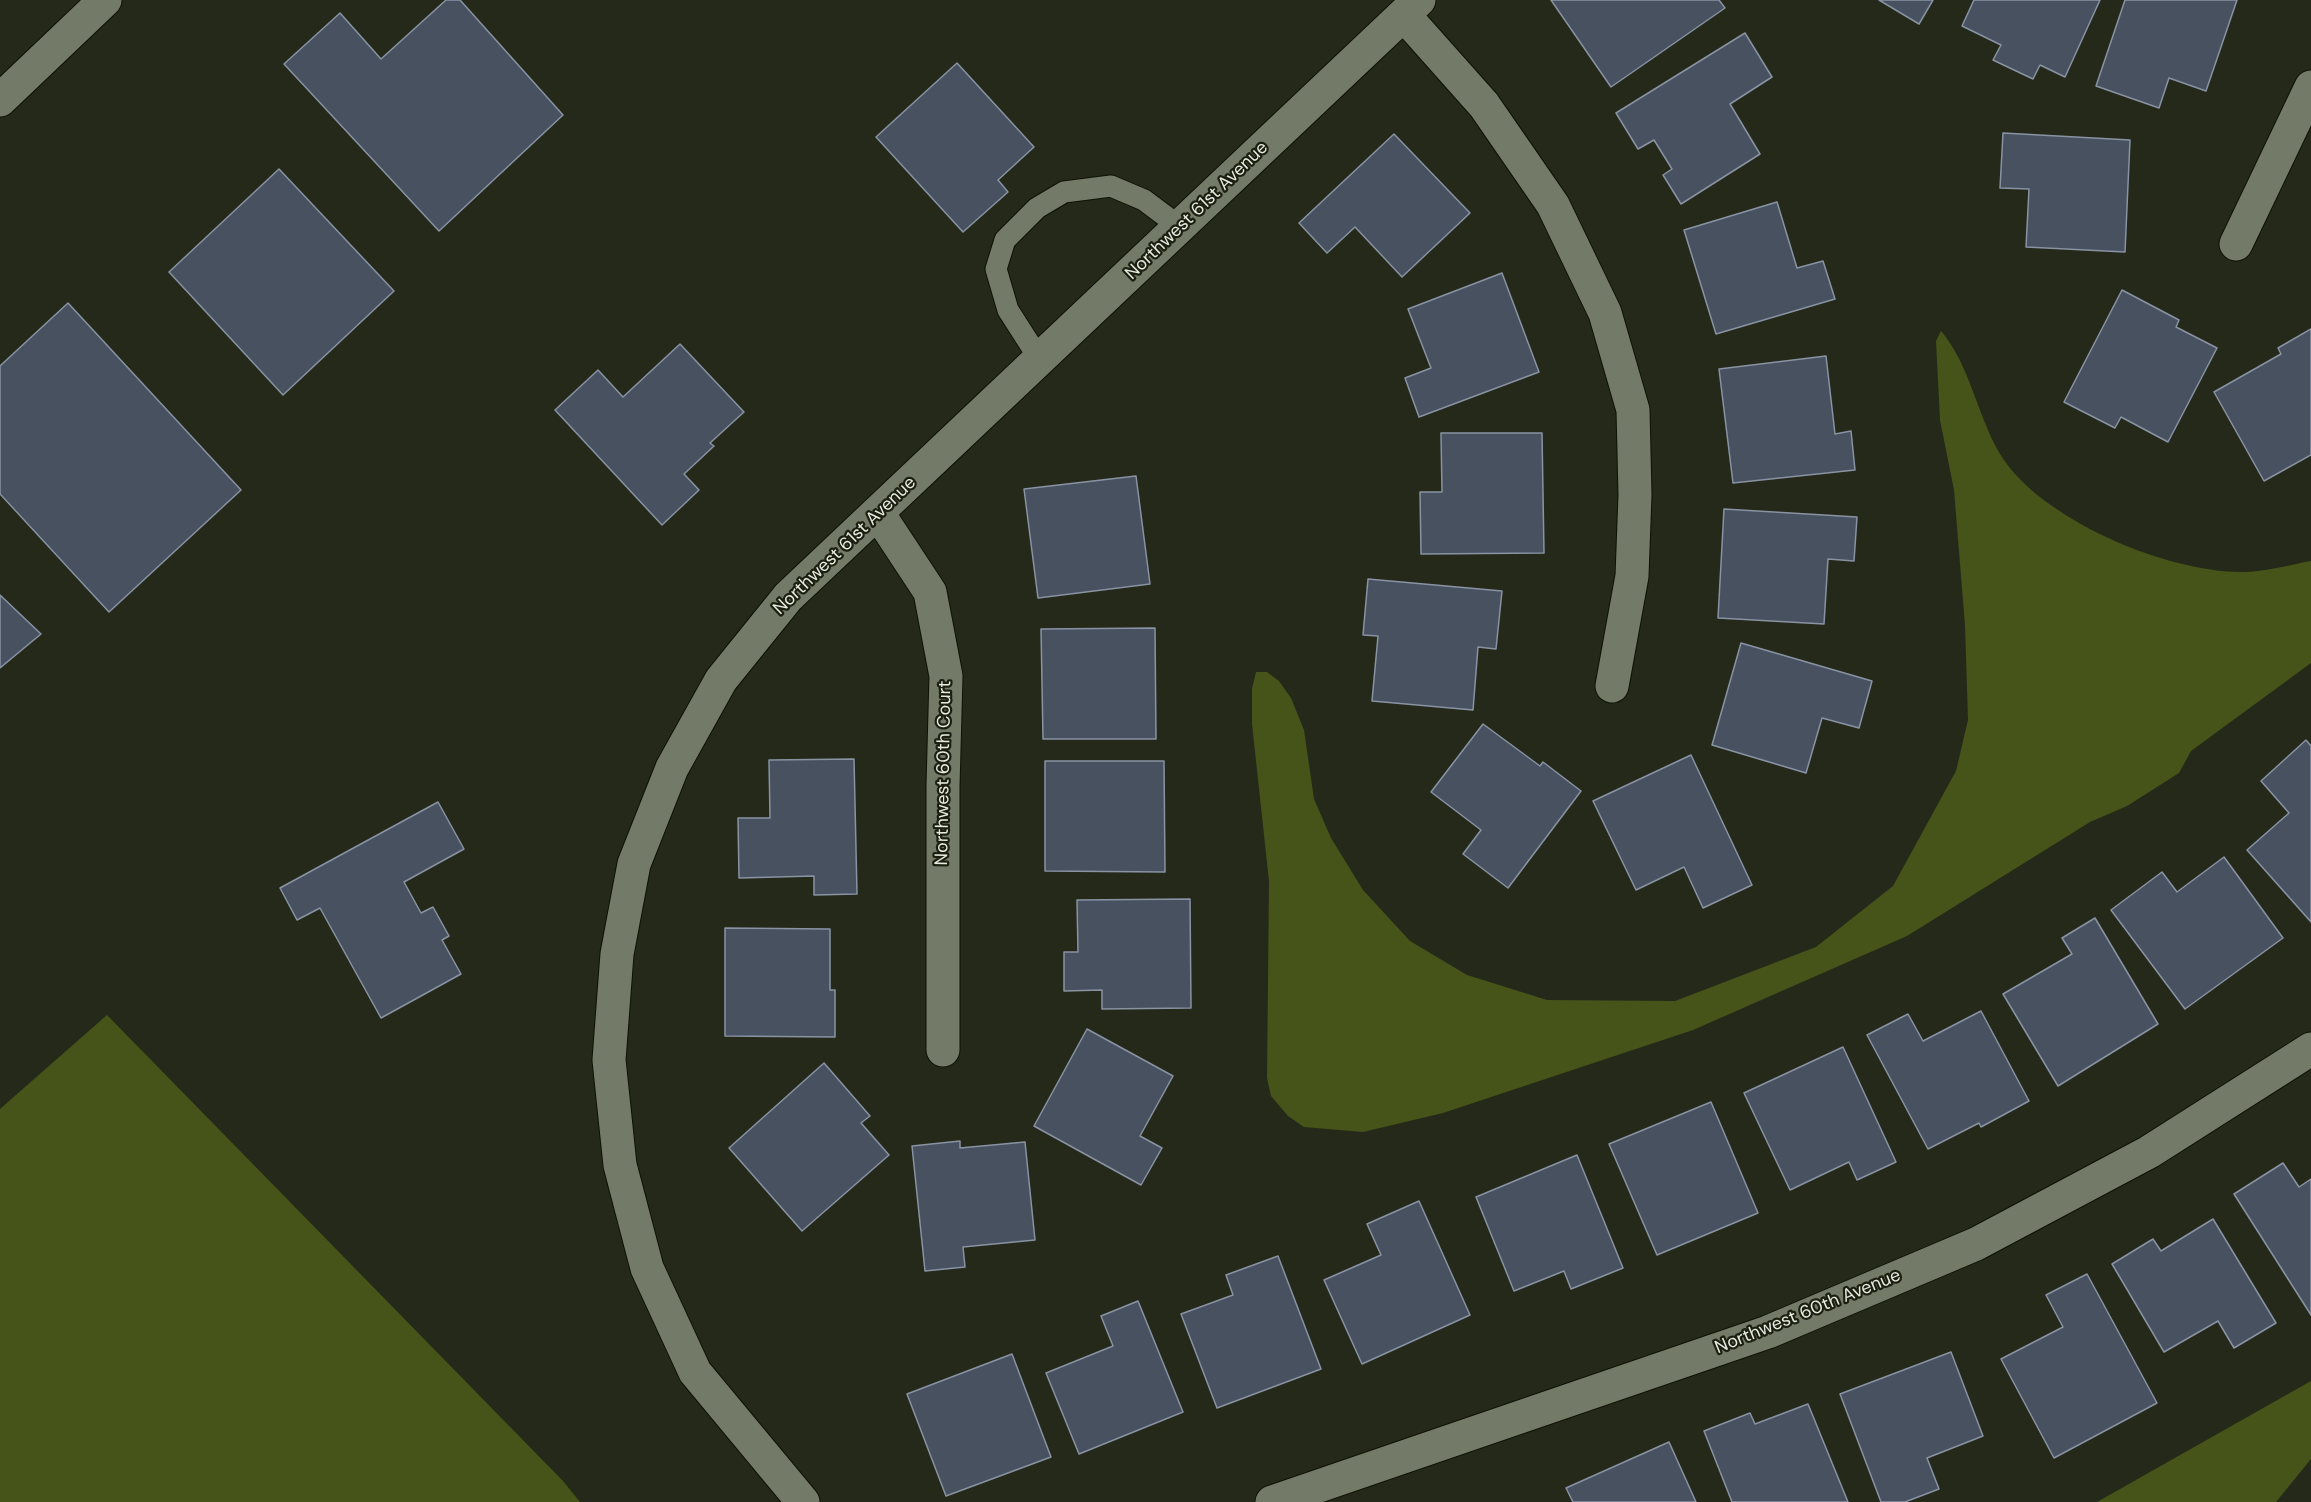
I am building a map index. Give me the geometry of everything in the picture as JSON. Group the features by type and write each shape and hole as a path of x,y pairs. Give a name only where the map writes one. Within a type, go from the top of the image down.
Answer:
{"street":[{"path":"0,100 105,0"},
{"path":"1411,7 1484,105 1553,205 1605,313 1633,410 1635,495 1632,576 1612,686"},
{"name":"Northwest 61st Avenue","path":"802,1502 694,1372 647,1268 620,1165 609,1060 616,954 639,853 672,768 721,680 788,597 1411,7"},
{"path":"2236,244 2311,87"},
{"name":"Northwest 60th Court","path":"878,513 930,592 946,676 943,786 943,1050"},
{"name":"Northwest 60th Avenue","path":"1272,1502 1768,1332 1976,1244 2149,1152 2311,1049"}],"lane":[{"path":"1040,360 1008,310 996,269 1005,240 1037,208 1064,192 1111,186 1144,200 1180,227"}],"shaded area":[{"path":"1941,331 1959,359 2000,454 2019,478 2044,500 2075,521 2144,553 2213,570 2251,572 2311,561 2311,663 2191,751 2179,773 2127,806 2090,822 1907,936 1693,1030 1443,1113 1363,1132 1304,1127 1288,1116 1271,1096 1267,1078 1269,881 1252,724 1252,689 1256,672 1267,672 1279,681 1291,698 1304,730 1314,799 1331,838 1363,890 1410,941 1467,975 1547,1000 1675,1001 1816,947 1893,886 1956,771 1968,720 1965,625 1954,490 1940,420 1936,341"},
{"path":"107,1015 563,1481 580,1502 0,1502 0,1109"},
{"path":"2311,1381 2311,1459 2276,1502 2097,1502"}],"building":[{"path":"446,0 460,0 563,115 439,231 284,64 340,13 381,59"},
{"path":"1551,0 1719,0 1725,8 1611,87"},
{"path":"1879,0 1933,0 1919,24"},
{"path":"1974,0 2100,0 2065,77 2040,65 2033,79 1993,60 2001,45 1962,26"},
{"path":"2125,0 2237,0 2206,91 2169,78 2159,108 2096,86"},
{"path":"1745,33 1772,77 1730,104 1760,154 1681,204 1663,175 1672,169 1654,140 1638,149 1616,113"},
{"path":"957,63 1034,147 998,180 1008,192 963,232 876,137"},
{"path":"2003,133 2130,140 2125,252 2026,247 2029,189 2000,188"},
{"path":"1394,134 1470,213 1402,277 1355,227 1327,253 1299,223"},
{"path":"279,169 394,291 283,395 169,272"},
{"path":"1777,202 1797,268 1823,261 1835,299 1716,334 1684,230"},
{"path":"1502,273 1539,372 1419,417 1405,378 1431,368 1408,309"},
{"path":"2122,290 2179,320 2176,327 2217,348 2168,442 2121,417 2115,428 2064,402"},
{"path":"68,303 241,490 109,612 0,494 0,366"},
{"path":"2311,329 2311,455 2264,481 2214,392 2281,354 2278,348"},
{"path":"680,344 744,412 710,443 714,446 684,474 699,490 662,525 555,410 598,370 623,397"},
{"path":"1826,356 1835,434 1851,431 1855,470 1733,483 1719,369"},
{"path":"1441,433 1542,433 1544,553 1421,554 1420,492 1442,492"},
{"path":"1136,476 1150,584 1038,598 1024,489"},
{"path":"1724,509 1857,517 1854,561 1828,559 1824,624 1718,618"},
{"path":"1368,579 1502,591 1496,649 1478,647 1473,710 1372,701 1378,636 1363,635"},
{"path":"0,595 41,634 0,668"},
{"path":"1155,628 1156,739 1043,739 1041,629"},
{"path":"1741,643 1872,681 1859,728 1822,718 1806,773 1712,745"},
{"path":"1483,724 1540,766 1543,762 1581,791 1508,888 1463,854 1481,830 1431,792"},
{"path":"2306,740 2311,746 2311,922 2247,850 2289,813 2261,781"},
{"path":"1691,755 1752,885 1703,908 1684,867 1636,890 1593,801"},
{"path":"854,759 857,894 814,895 814,876 739,878 738,818 770,818 769,760"},
{"path":"1045,761 1164,761 1165,872 1045,871"},
{"path":"438,802 464,849 404,882 421,913 433,907 449,936 442,940 461,974 381,1018 320,908 297,920 280,888"},
{"path":"2224,857 2283,938 2185,1009 2111,910 2162,872 2177,892"},
{"path":"1190,899 1191,1008 1102,1009 1102,990 1064,991 1064,952 1078,952 1077,900"},
{"path":"2095,918 2158,1024 2058,1086 2003,994 2072,954 2062,938"},
{"path":"725,928 830,929 830,990 835,990 835,1037 725,1036"},
{"path":"1981,1011 2029,1101 1981,1127 1979,1123 1928,1149 1867,1035 1908,1014 1923,1041"},
{"path":"1087,1029 1173,1076 1140,1136 1162,1148 1141,1185 1034,1126"},
{"path":"1843,1047 1896,1162 1857,1180 1849,1162 1790,1190 1744,1093"},
{"path":"824,1063 870,1116 861,1123 889,1155 802,1231 729,1148"},
{"path":"1711,1102 1758,1213 1657,1255 1609,1144"},
{"path":"960,1141 960,1148 1025,1142 1035,1240 963,1247 965,1267 925,1271 912,1146"},
{"path":"1577,1155 1623,1268 1571,1289 1564,1271 1514,1291 1476,1197"},
{"path":"2283,1163 2299,1187 2311,1179 2311,1315 2234,1194"},
{"path":"1419,1201 1470,1315 1362,1364 1324,1280 1381,1255 1367,1224"},
{"path":"2213,1219 2276,1323 2234,1348 2218,1321 2164,1352 2112,1264 2153,1239 2161,1251"},
{"path":"1278,1256 1321,1369 1217,1408 1181,1314 1233,1295 1226,1275"},
{"path":"2087,1274 2157,1403 2054,1458 2001,1359 2063,1327 2046,1295"},
{"path":"1138,1301 1183,1412 1079,1454 1046,1373 1113,1346 1101,1316"},
{"path":"1951,1352 1983,1436 1927,1458 1939,1489 1905,1502 1881,1502 1840,1394"},
{"path":"1012,1354 1051,1457 946,1496 907,1394"},
{"path":"1808,1404 1848,1502 1732,1502 1704,1431 1750,1413 1755,1424"},
{"path":"1669,1442 1696,1502 1573,1502 1566,1488"}]}
